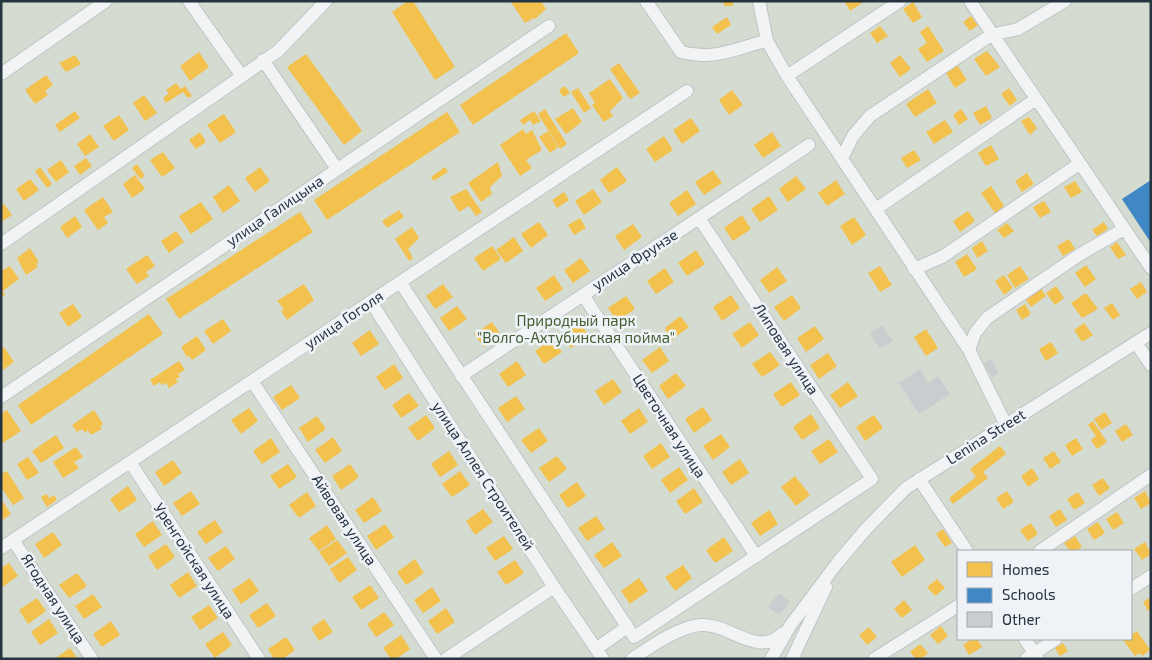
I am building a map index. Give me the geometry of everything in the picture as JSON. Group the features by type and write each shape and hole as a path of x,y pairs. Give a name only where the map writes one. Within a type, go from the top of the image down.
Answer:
{"street":[{"path":"1,74 106,1"},
{"path":"189,1 241,75"},
{"path":"1,244 278,51 326,1"},
{"path":"646,1 681,52 695,56 712,56 767,41"},
{"path":"759,1 767,41 787,76 969,350 1006,425"},
{"path":"787,76 900,1"},
{"path":"970,1 991,35 1151,268"},
{"path":"842,158 853,136 870,116 991,35 1018,29 1065,1"},
{"name":"улица Галицына","path":"1,397 549,26"},
{"path":"264,60 337,169"},
{"name":"улица Гоголя","path":"1,548 687,91"},
{"path":"876,209 1036,100"},
{"name":"улица Фрунзе","path":"461,376 809,145"},
{"path":"914,269 956,247 1079,164"},
{"name":"Липовая улица","path":"700,218 872,479 756,556"},
{"path":"969,350 975,333 987,318 1079,255 1124,228"},
{"path":"400,282 634,637 756,556"},
{"name":"Цветочная улица","path":"583,295 756,556"},
{"name":"улица Аллея Строителей","path":"371,302 554,587 600,654"},
{"name":"Lenina Street","path":"838,562 866,529 906,488 1151,333"},
{"path":"1136,343 1151,365"},
{"name":"Айвовая улица","path":"252,381 436,659"},
{"name":"Уренгойская улица","path":"130,462 259,659"},
{"path":"1041,550 1151,475"},
{"path":"919,479 966,550"},
{"name":"Ягодная улица","path":"13,540 92,659"},
{"path":"636,658 690,626 718,626 741,638 766,644 778,639 838,562"},
{"path":"792,659 838,562"},
{"path":"1132,588 1151,576"},
{"path":"446,659 554,587"},
{"path":"874,659 957,607"},
{"path":"771,659 790,626"},
{"path":"600,654 627,627"},
{"path":"1025,640 1033,657 1055,640"}],"green space":[{"name":"Природный парк \"Волго-Ахтубинская пойма\"","path":"1,1 1151,1 1151,659 1,659"}],"building: Homes":[{"path":"408,1 413,1 455,67 435,80 392,12"},
{"path":"510,1 541,1 546,9 535,19 525,23"},
{"path":"711,1 733,1 733,6 724,6 724,3"},
{"path":"844,1 865,1 850,11"},
{"path":"913,2 922,17 913,23 903,9"},
{"path":"971,16 978,25 970,31 963,22"},
{"path":"727,17 731,25 717,34 712,27"},
{"path":"880,26 888,36 877,43 870,33"},
{"path":"928,26 944,51 927,62 918,49 927,43 920,32"},
{"path":"566,33 579,53 473,125 460,105"},
{"path":"987,51 1000,67 986,76 974,59"},
{"path":"199,52 209,67 190,81 180,66"},
{"path":"306,54 362,131 344,145 287,67"},
{"path":"75,55 81,64 66,72 59,63"},
{"path":"900,55 911,69 900,77 890,63"},
{"path":"619,63 640,93 630,99 610,69"},
{"path":"957,65 967,80 955,88 946,73"},
{"path":"46,75 53,85 45,91 48,95 35,104 25,90"},
{"path":"610,79 623,98 610,111 613,116 604,122 592,105 595,103 589,93"},
{"path":"176,83 181,89 185,86 192,96 188,98 183,92 166,103 163,98 169,93 166,90"},
{"path":"565,86 570,93 563,97 559,90"},
{"path":"578,88 591,108 584,113 571,92"},
{"path":"1009,88 1017,100 1010,106 1001,94"},
{"path":"928,89 937,103 915,117 906,104"},
{"path":"732,90 743,105 729,115 719,100"},
{"path":"144,95 157,113 145,121 133,103"},
{"path":"986,106 992,118 980,125 973,113"},
{"path":"573,108 582,122 566,134 555,119"},
{"path":"545,109 567,144 560,149 538,114"},
{"path":"961,109 968,119 959,125 953,115"},
{"path":"75,111 80,118 60,132 55,125"},
{"path":"534,111 541,121 533,125 530,120 523,125 520,120"},
{"path":"447,112 460,132 327,220 314,200"},
{"path":"224,114 236,132 220,143 207,125"},
{"path":"119,115 129,130 114,141 103,126"},
{"path":"1029,117 1037,128 1030,135 1021,121"},
{"path":"691,118 700,131 682,144 673,130"},
{"path":"945,120 953,132 934,144 926,132"},
{"path":"523,129 526,134 532,130 542,150 526,160 532,168 520,176 500,145"},
{"path":"548,131 558,147 550,153 539,137"},
{"path":"200,132 206,142 196,149 189,140"},
{"path":"772,132 781,146 763,158 754,145"},
{"path":"90,134 99,147 85,156 77,144"},
{"path":"664,136 673,150 655,162 646,149"},
{"path":"991,145 999,159 986,166 978,153"},
{"path":"914,150 921,160 907,168 901,158"},
{"path":"163,152 175,168 162,177 150,160"},
{"path":"86,158 92,166 80,175 74,166"},
{"path":"61,160 69,172 56,182 47,170"},
{"path":"498,162 502,176 490,187 492,194 481,202 468,183"},
{"path":"137,164 145,176 140,179 132,168"},
{"path":"40,167 52,184 47,188 35,171"},
{"path":"260,167 270,181 255,192 245,178"},
{"path":"445,167 448,172 434,181 431,177"},
{"path":"617,167 627,181 609,193 600,180"},
{"path":"713,170 722,183 704,195 695,182"},
{"path":"1027,173 1034,184 1022,192 1015,181"},
{"path":"135,175 145,189 132,198 123,184"},
{"path":"796,176 806,189 788,202 779,189"},
{"path":"30,179 39,190 24,201 16,189"},
{"path":"836,180 845,194 827,206 818,193"},
{"path":"1075,181 1082,192 1071,198 1064,187"},
{"path":"229,185 240,201 223,213 213,197"},
{"path":"991,186 1004,206 995,213 981,193"},
{"path":"466,189 482,212 476,216 469,206 459,212 450,197"},
{"path":"593,189 602,202 584,215 575,201"},
{"path":"687,190 696,204 678,216 669,203"},
{"path":"564,192 569,200 557,208 552,200"},
{"path":"769,196 778,210 760,222 751,209"},
{"path":"103,197 113,212 104,217 108,223 98,230 84,210"},
{"path":"1044,201 1051,212 1040,218 1033,207"},
{"path":"201,202 213,219 191,234 179,216"},
{"path":"4,204 12,215 1,222 1,206"},
{"path":"399,210 404,217 387,228 382,221"},
{"path":"968,211 975,221 960,232 953,221"},
{"path":"300,212 313,232 179,319 166,299"},
{"path":"742,215 751,229 733,241 724,228"},
{"path":"75,216 82,227 67,238 60,227"},
{"path":"854,217 866,235 852,245 840,226"},
{"path":"580,218 586,228 574,235 568,225"},
{"path":"539,222 548,235 531,248 521,234"},
{"path":"1104,222 1108,229 1097,236 1092,230"},
{"path":"1007,223 1014,231 1004,238 997,230"},
{"path":"633,224 642,237 624,250 615,236"},
{"path":"412,227 419,238 408,249 413,258 409,261 395,239"},
{"path":"176,231 184,242 169,253 161,241"},
{"path":"514,237 523,251 506,263 496,250"},
{"path":"1069,239 1075,249 1063,256 1057,246"},
{"path":"982,241 988,251 977,258 972,248"},
{"path":"1117,242 1126,255 1118,259 1110,247"},
{"path":"492,246 501,259 483,271 474,258"},
{"path":"30,248 39,262 36,264 38,267 26,275 17,258"},
{"path":"696,250 705,264 687,276 678,263"},
{"path":"967,254 977,269 964,277 955,262"},
{"path":"147,255 155,266 146,272 149,276 137,284 126,269"},
{"path":"581,258 590,271 573,283 564,270"},
{"path":"1086,265 1096,279 1085,287 1075,273"},
{"path":"10,266 19,279 3,291 5,295 1,297 1,271"},
{"path":"880,266 892,285 880,292 868,273"},
{"path":"1020,266 1029,279 1015,288 1007,275"},
{"path":"777,267 787,281 769,293 760,280"},
{"path":"665,268 674,282 656,294 647,281"},
{"path":"554,275 563,289 545,301 536,288"},
{"path":"1004,275 1013,288 1004,295 995,281"},
{"path":"1141,282 1147,292 1137,299 1130,289"},
{"path":"304,284 314,300 287,320 281,311 284,309 277,301"},
{"path":"443,284 453,297 435,309 426,296"},
{"path":"1056,286 1064,298 1055,305 1046,293"},
{"path":"1041,289 1046,296 1031,307 1026,300"},
{"path":"1086,293 1098,309 1082,318 1071,303"},
{"path":"731,295 740,308 722,321 713,307"},
{"path":"792,295 801,308 784,321 774,307"},
{"path":"626,296 635,309 617,321 608,308"},
{"path":"1112,303 1120,315 1113,320 1104,308"},
{"path":"73,304 82,317 68,327 59,313"},
{"path":"1025,304 1031,314 1022,320 1016,310"},
{"path":"457,306 467,319 449,331 440,318"},
{"path":"149,314 163,334 31,425 18,405"},
{"path":"680,316 689,327 670,341 665,328"},
{"path":"223,319 231,331 213,344 204,331"},
{"path":"492,322 501,335 484,347 474,334"},
{"path":"750,322 759,335 742,348 732,334"},
{"path":"580,323 589,336 571,348 562,335"},
{"path":"1084,323 1093,335 1082,342 1074,330"},
{"path":"815,326 824,339 806,352 797,338"},
{"path":"926,329 938,348 926,356 914,337"},
{"path":"370,330 379,344 361,356 352,343"},
{"path":"197,336 206,350 192,360 189,356 187,357 181,347"},
{"path":"552,339 562,352 544,364 535,351"},
{"path":"1051,342 1058,353 1046,361 1039,349"},
{"path":"4,347 14,362 3,370 1,349"},
{"path":"660,347 669,361 652,373 642,360"},
{"path":"770,352 780,365 762,377 752,364"},
{"path":"828,353 837,366 819,379 810,365"},
{"path":"179,361 185,370 178,374 180,377 176,379 178,382 169,388 166,383 162,385 160,382 154,386 150,380"},
{"path":"517,361 526,375 508,387 499,374"},
{"path":"394,364 403,378 385,390 376,377"},
{"path":"676,373 686,386 668,399 659,386"},
{"path":"613,379 622,392 604,405 595,391"},
{"path":"791,382 800,395 782,407 773,394"},
{"path":"848,382 858,396 840,408 830,395"},
{"path":"291,385 300,398 282,410 273,397"},
{"path":"409,393 419,406 401,418 392,405"},
{"path":"516,396 525,409 507,422 498,408"},
{"path":"703,407 712,420 694,433 685,419"},
{"path":"249,408 258,421 241,434 231,420"},
{"path":"639,408 648,422 630,434 621,421"},
{"path":"7,410 21,431 1,444 1,414"},
{"path":"94,410 103,424 100,427 102,429 91,435 88,430 85,433 82,429 77,432 72,425"},
{"path":"1105,412 1112,423 1101,430 1094,419"},
{"path":"811,414 820,428 802,440 793,427"},
{"path":"426,415 435,428 418,441 408,428"},
{"path":"874,415 883,428 865,441 856,427"},
{"path":"317,416 326,429 308,442 299,428"},
{"path":"1093,421 1107,442 1097,449 1091,440 1096,436 1088,425"},
{"path":"1126,424 1133,435 1122,442 1115,431"},
{"path":"539,428 548,441 531,453 521,440"},
{"path":"721,434 730,447 713,460 703,446"},
{"path":"56,435 64,448 41,463 32,451"},
{"path":"333,437 342,451 325,463 315,450"},
{"path":"271,438 280,452 262,464 253,451"},
{"path":"1076,438 1083,449 1072,456 1065,445"},
{"path":"829,439 838,452 820,464 811,451"},
{"path":"661,443 670,457 652,469 643,456"},
{"path":"1000,446 1006,454 983,472 988,478 953,504 949,498 976,477 970,469"},
{"path":"76,447 83,457 74,462 79,468 63,478 53,462"},
{"path":"449,451 458,465 440,477 431,464"},
{"path":"1054,451 1061,462 1050,469 1043,458"},
{"path":"557,456 567,469 549,482 539,468"},
{"path":"28,457 39,473 27,480 17,464"},
{"path":"740,459 749,473 731,485 722,472"},
{"path":"173,460 182,473 164,486 155,472"},
{"path":"288,464 297,477 279,489 270,476"},
{"path":"350,464 359,477 341,490 332,476"},
{"path":"679,467 688,480 670,493 661,480"},
{"path":"1032,468 1039,479 1028,487 1021,476"},
{"path":"7,471 24,498 13,505 1,487 1,474"},
{"path":"460,471 470,485 452,497 442,484"},
{"path":"795,476 810,495 796,506 781,487"},
{"path":"1103,478 1110,488 1099,496 1092,485"},
{"path":"577,482 586,496 568,508 559,495"},
{"path":"128,486 137,500 119,512 110,499"},
{"path":"694,488 703,502 685,514 676,501"},
{"path":"191,491 200,504 182,516 173,503"},
{"path":"1007,491 1014,502 1003,509 996,498"},
{"path":"1145,491 1151,503 1141,509 1134,498"},
{"path":"307,492 316,506 299,518 289,505"},
{"path":"1078,492 1085,503 1074,510 1067,499"},
{"path":"46,494 49,498 54,495 57,500 47,507 41,497"},
{"path":"373,497 382,511 364,523 355,510"},
{"path":"1,499 11,514 1,521"},
{"path":"483,509 493,522 475,535 466,521"},
{"path":"1060,509 1067,520 1056,527 1049,516"},
{"path":"769,510 778,524 760,536 751,523"},
{"path":"1117,512 1124,523 1113,530 1106,519"},
{"path":"596,516 605,529 587,541 578,528"},
{"path":"215,520 223,532 206,544 197,532"},
{"path":"153,521 162,535 144,547 135,534"},
{"path":"1098,522 1105,533 1094,540 1087,529"},
{"path":"1031,523 1038,534 1028,541 1020,530"},
{"path":"385,524 394,537 376,550 367,536"},
{"path":"327,525 336,539 319,551 309,538"},
{"path":"943,529 952,543 945,547 936,534"},
{"path":"53,532 62,545 44,558 35,544"},
{"path":"504,536 513,549 495,561 486,548"},
{"path":"1075,536 1082,547 1077,550 1069,550 1064,543"},
{"path":"724,537 733,551 715,563 706,550"},
{"path":"337,540 347,553 329,566 319,552"},
{"path":"612,542 622,556 604,568 594,555"},
{"path":"1145,542 1151,554 1142,560 1134,549"},
{"path":"166,544 175,557 157,570 148,556"},
{"path":"915,545 925,560 902,577 891,562"},
{"path":"226,546 235,559 218,571 208,558"},
{"path":"348,557 357,570 339,583 330,569"},
{"path":"415,559 424,573 406,585 397,572"},
{"path":"515,560 524,573 506,585 497,572"},
{"path":"9,563 18,576 1,588 1,568"},
{"path":"683,565 692,578 675,591 665,577"},
{"path":"188,572 197,586 179,598 170,585"},
{"path":"77,573 87,586 69,598 59,585"},
{"path":"250,578 259,591 241,604 232,590"},
{"path":"639,578 648,591 630,604 621,591"},
{"path":"937,579 945,588 935,596 927,587"},
{"path":"370,585 379,598 361,610 352,597"},
{"path":"432,587 441,601 423,613 414,600"},
{"path":"93,594 102,607 84,619 75,606"},
{"path":"1151,597 1151,609 1148,611 1143,602"},
{"path":"37,598 46,611 28,624 19,610"},
{"path":"904,600 912,610 902,618 894,609"},
{"path":"267,603 276,616 258,628 249,615"},
{"path":"209,605 218,618 200,630 191,617"},
{"path":"446,608 455,622 437,634 428,621"},
{"path":"384,612 394,625 376,637 367,624"},
{"path":"49,619 58,633 40,645 31,632"},
{"path":"324,619 333,632 319,641 311,628"},
{"path":"111,621 120,635 102,647 93,634"},
{"path":"941,626 948,636 938,644 930,635"},
{"path":"869,627 877,637 867,645 859,635"},
{"path":"1137,631 1150,650 1142,656 1140,653 1135,656 1123,640 1132,640 1132,634"},
{"path":"223,632 232,645 215,658 205,644"},
{"path":"401,635 410,649 396,659 391,659 383,648"},
{"path":"286,637 295,650 283,659 274,659 268,649"},
{"path":"970,640 978,640 982,647 969,655 963,645"},
{"path":"1063,643 1068,651 1060,656 1055,648"},
{"path":"920,644 928,653 921,659 916,659 910,652"},
{"path":"70,648 78,659 54,659"}],"building: Schools":[{"path":"1151,180 1151,243 1122,199"}],"building: Other":[{"path":"882,325 893,341 880,349 870,333"},
{"path":"991,359 999,374 992,377 984,363"},
{"path":"920,369 928,383 938,376 950,394 919,414 899,383"},
{"path":"779,593 790,602 779,615 768,607"}]}
